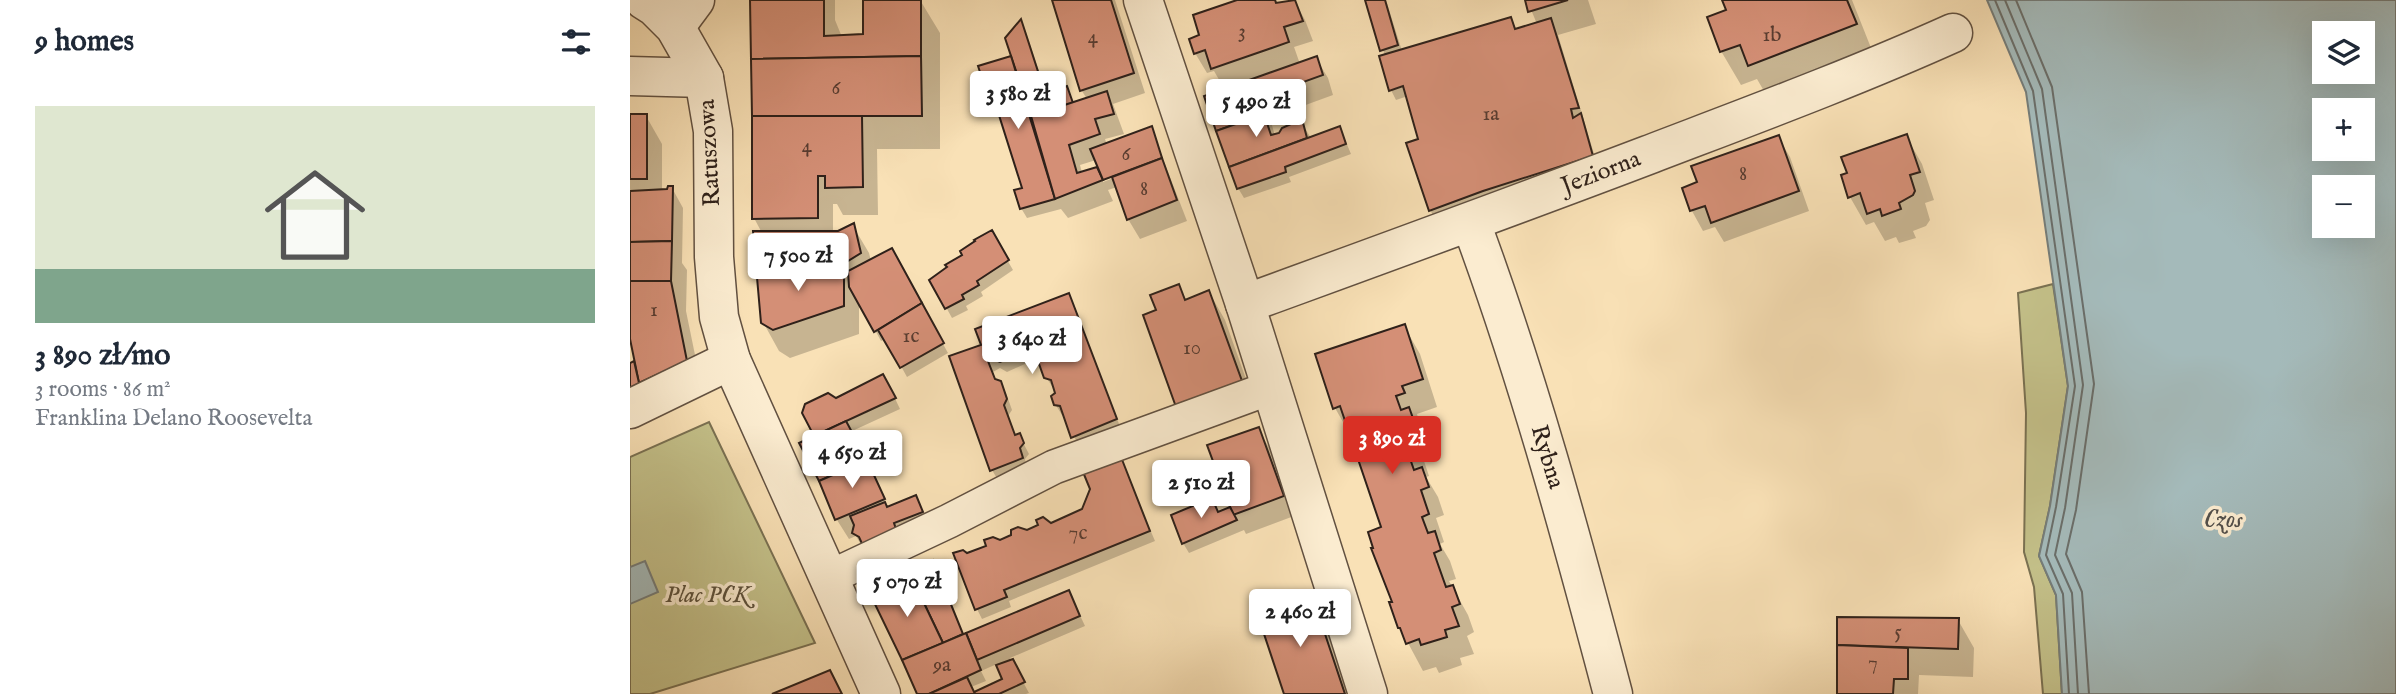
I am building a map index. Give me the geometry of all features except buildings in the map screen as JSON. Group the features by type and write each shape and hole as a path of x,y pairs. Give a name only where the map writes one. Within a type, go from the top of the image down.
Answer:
{"street":[{"name":"Ratuszowa","path":"645,0 655,7 685,13 704,78 713,131 714,257 719,317 731,360 881,694"},
{"path":"1143,0 1245,304 1368,694"},
{"name":"Jeziorna","path":"1245,304 1740,122 1953,33"},
{"path":"630,76 704,78"},
{"name":"Rybna","path":"1471,223 1498,296 1564,514 1613,694"},
{"path":"630,409 731,360"},
{"path":"828,578 949,521 1054,467 1270,388"}],"green space":[{"path":"2053,284 2068,386 2050,506 2039,556 2056,595 2062,694 2043,694 2034,587 2024,552 2026,413 2018,293"},
{"name":"Plac PCK","path":"709,422 815,643 650,694 630,694 630,457"}],"water":[{"name":"Czos","path":"1987,0 2396,0 2396,694 2062,694 2056,595 2039,556 2050,506 2068,386 2026,92"},
{"path":"645,561 658,592 630,604 630,567"}]}
